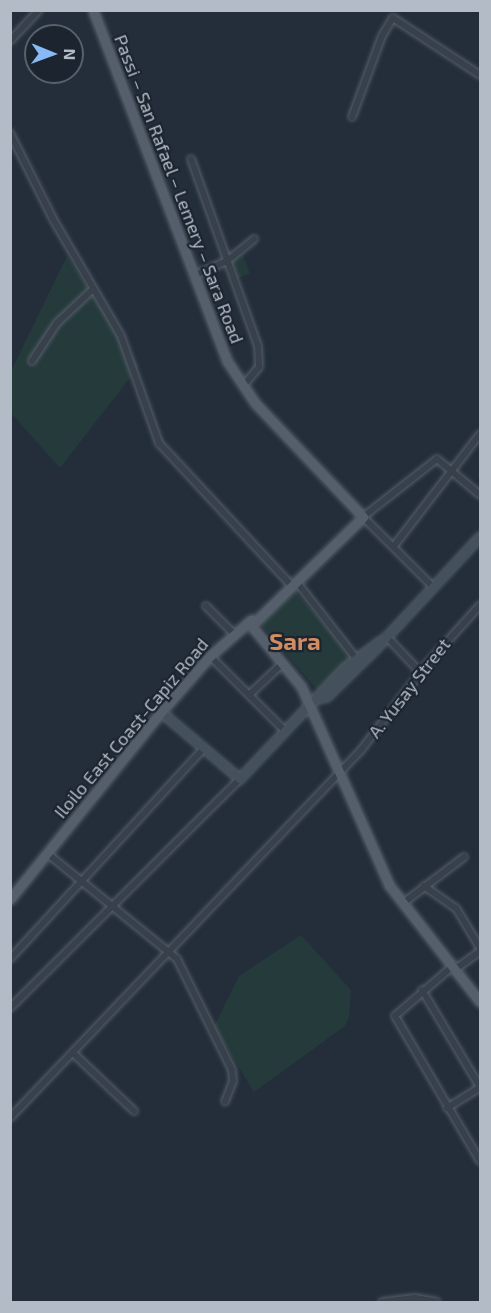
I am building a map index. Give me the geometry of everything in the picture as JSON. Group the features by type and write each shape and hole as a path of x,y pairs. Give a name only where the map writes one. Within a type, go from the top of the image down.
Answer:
{"main road":[{"name":"Passi – San Rafael – Lemery – Sara Road","path":"93,10 215,335 243,386 363,517"},
{"path":"363,517 250,624 314,703 339,772 378,865 402,904 455,966 480,1002"},
{"name":"Iloilo East Coast-Capiz Road","path":"10,899 210,656 234,634 250,624"}],"street":[{"path":"10,42 39,10"},
{"path":"352,117 382,36 393,18 480,75"},
{"path":"10,133 92,290 121,336 159,443 293,583 358,660"},
{"path":"191,159 260,357 259,367 243,386"},
{"path":"193,276 227,261 254,239"},
{"path":"32,361 57,323 92,290"},
{"path":"394,546 454,473 480,434"},
{"path":"432,586 363,517 434,460 439,460 480,495"},
{"path":"10,1008 285,731 383,638 480,537"},
{"name":"A. Yusay Street","path":"10,1118 74,1054 231,883 259,861 381,728 420,672 480,605"},
{"path":"206,606 234,634"},
{"path":"383,638 420,672"},
{"path":"210,656 285,731"},
{"path":"249,695 283,663"},
{"path":"162,712 240,778"},
{"path":"10,959 203,749"},
{"path":"48,854 114,904 177,959 232,1070 232,1081 225,1102"},
{"path":"402,904 464,856"},
{"path":"424,886 456,908 480,950 422,990 398,1010 396,1022 480,1161"},
{"path":"422,990 480,1087 447,1108"},
{"path":"74,1054 134,1111"},
{"path":"382,1302 415,1298 437,1302"}],"green space":[{"path":"243,254 250,274 238,278 231,258"},
{"path":"67,256 139,366 60,468 11,413 10,373"},
{"path":"296,592 353,658 317,689 260,623"},
{"path":"301,935 351,990 349,1017 345,1026 254,1092 214,1027 239,976"}],"district":[{"name":"Sara","path":"295,641"}]}
